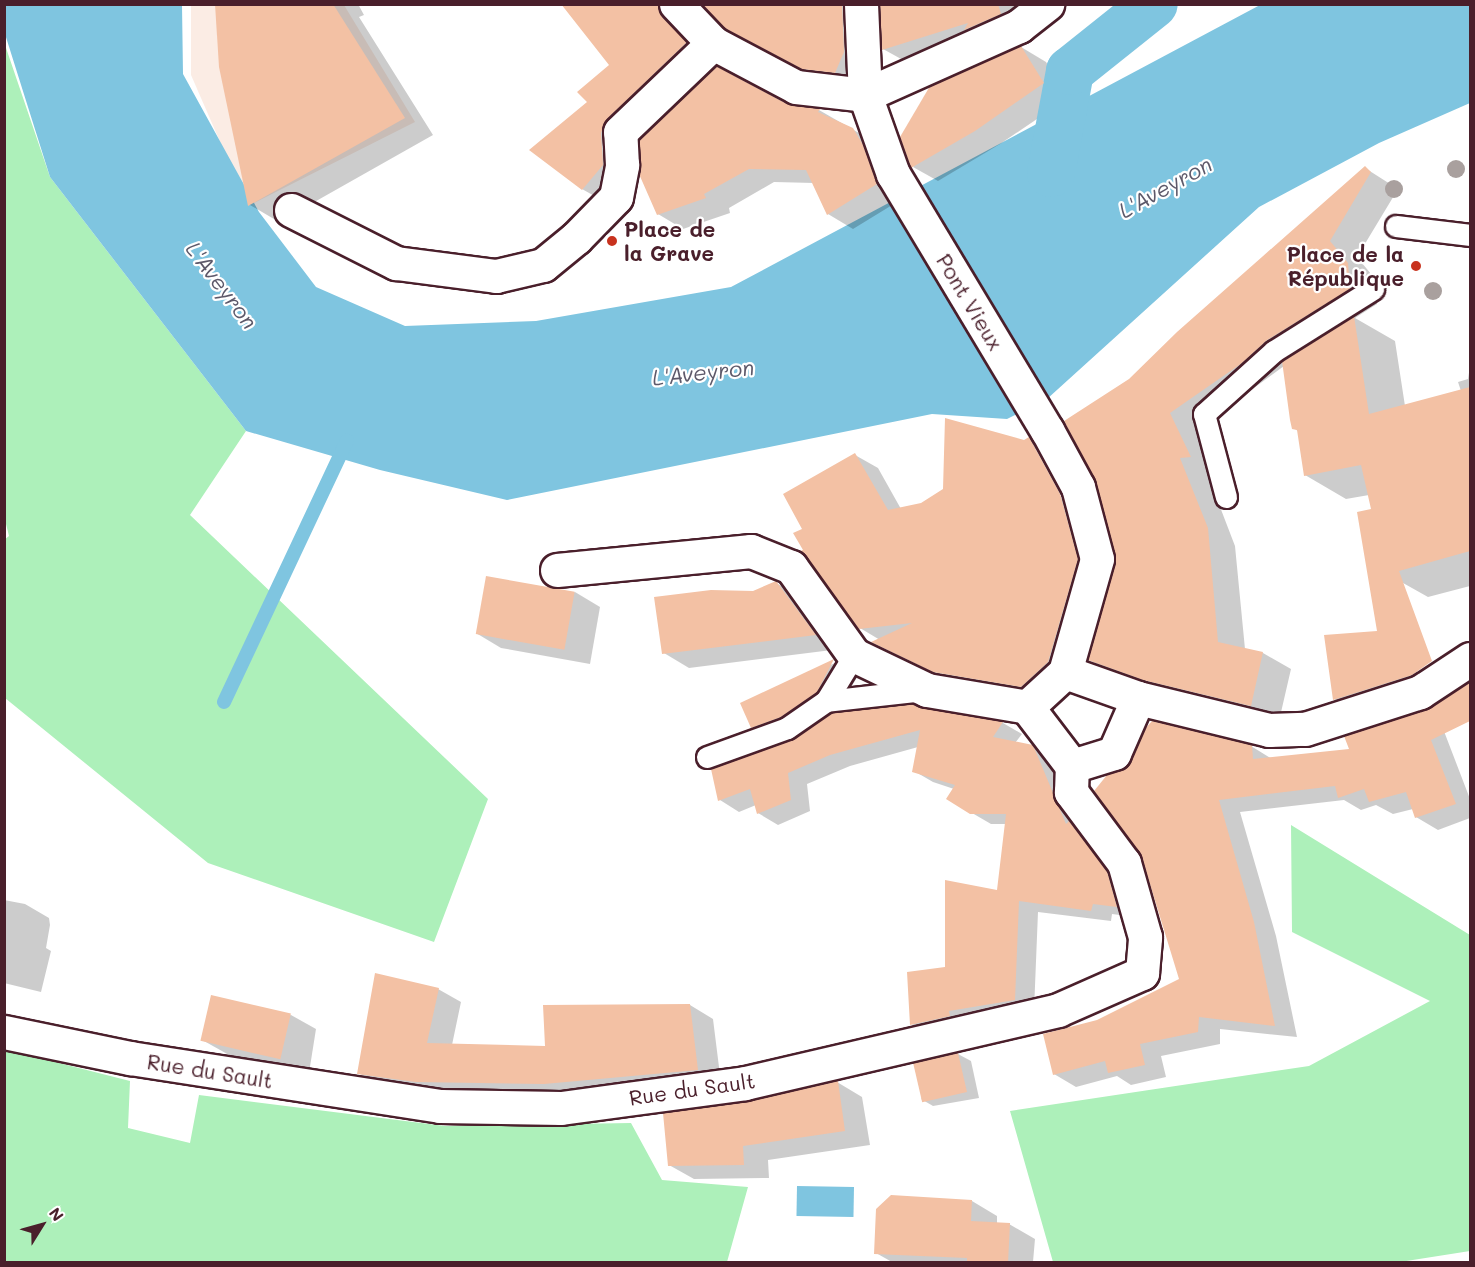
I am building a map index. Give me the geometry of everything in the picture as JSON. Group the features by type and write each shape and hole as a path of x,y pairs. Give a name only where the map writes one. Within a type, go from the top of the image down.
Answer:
{"street":[{"path":"676,4 713,43 796,87 865,95 1019,26 1047,4"},
{"name":"Pont Vieux","path":"861,4 865,95 893,174 1047,430 1078,487 1097,560 1065,672"},
{"path":"291,210 396,263 496,276 543,266 576,238 616,197 621,165 620,132 713,43"},
{"path":"557,570 751,551 792,567 854,655 927,690 1027,707 1072,766 1114,753 1138,698"},
{"path":"1027,707 1065,672 1138,698 1269,730 1305,729 1420,692 1470,659"},
{"name":"Rue du Sault","path":"4,1032 130,1058 440,1106 561,1108 745,1083 1058,1010 1143,973 1145,937 1125,863 1071,792 1072,766"}],"lane":[{"path":"1396,226 1470,235"},
{"path":"1226,497 1204,414 1274,351 1373,289"},
{"path":"707,757 787,728 826,701 854,655"},
{"path":"826,701 927,690"}],"shaded area":[{"path":"191,5 344,5 415,122 248,206 191,75"}],"green space":[{"path":"4,42 50,177 246,431 190,515 488,799 434,942 208,863 5,698 4,540 9,536 4,516"},
{"path":"1291,825 1470,935 1470,1251 1400,1262 1053,1262 1010,1111 1309,1066 1430,1001 1292,932"},
{"path":"4,1049 130,1081 128,1128 190,1143 199,1095 445,1126 631,1123 662,1180 748,1187 727,1262 5,1262"}],"water":[{"name":"L'Aveyron","path":"4,5 182,5 183,74 259,212 316,287 405,326 536,321 731,287 1260,5 1470,5 1470,103 1379,143 1259,207 1047,399 1007,419 932,414 507,500 380,470 246,431 50,177 5,34"},
{"path":"797,1186 854,1187 853,1217 796,1216"}],"building":[{"path":"215,4 333,4 405,118 248,206 219,67"},
{"path":"561,4 658,4 662,17 687,42 607,119 601,133 603,165 582,190 529,150 587,102 577,92 609,65"},
{"path":"702,4 842,4 844,52 835,73 802,69 724,28"},
{"path":"880,4 998,4 1001,14 964,30 968,23 882,50"},
{"path":"1021,46 1044,83 975,131 911,168 900,137 930,86"},
{"path":"716,66 787,104 820,109 818,112 853,128 863,145 877,184 827,215 806,170 749,169 704,194 706,198 657,215 639,174 639,140"},
{"path":"1365,166 1371,172 1330,241 1348,263 1350,289 1267,340 1242,363 1170,413 1191,457 1180,458 1208,528 1218,642 1263,652 1251,706 1143,680 1088,660 1115,564 1115,555 1096,482 1064,421 1129,379 1177,332"},
{"path":"1354,316 1369,414 1470,387 1470,551 1399,571 1432,661 1412,675 1333,700 1324,635 1377,631 1357,512 1371,509 1361,465 1304,476 1297,430 1292,429 1290,420 1282,361"},
{"path":"945,418 1024,440 1029,437 1060,494 1078,559 1048,662 1021,687 933,672 871,642 912,623 859,629 800,551 803,550 793,533 802,529 783,494 855,453 888,510 921,503 943,489"},
{"path":"486,576 575,592 564,650 476,634"},
{"path":"776,581 816,635 662,654 654,597 711,590 753,591"},
{"path":"834,659 817,692 781,717 751,728 740,703"},
{"path":"1470,681 1470,721 1431,740 1456,804 1415,818 1406,792 1369,802 1364,789 1338,798 1335,786 1219,800 1254,922 1275,1026 1199,1017 1198,1032 1140,1044 1145,1065 1108,1073 1105,1061 1053,1075 1043,1034 1097,1020 1179,979 1142,858 1094,791 1107,775 1127,767 1144,730 1152,721 1252,745 1253,759 1349,749 1344,736 1426,710"},
{"path":"913,704 1003,722 993,737 1033,745 1066,824 1069,821 1107,871 1117,907 1093,904 1091,911 1019,901 1015,1000 949,1011 950,1016 910,1025 907,972 945,967 945,880 997,890 1006,814 970,814 946,799 955,785 912,772 920,730 830,755 788,773 791,800 757,814 750,789 718,801 711,769 792,740 831,713"},
{"path":"375,973 439,988 427,1043 545,1046 543,1005 690,1004 698,1070 544,1084 416,1082 357,1074"},
{"path":"211,995 291,1013 280,1059 200,1041"},
{"path":"958,1053 967,1092 922,1102 913,1063"},
{"path":"838,1081 845,1131 743,1146 744,1165 668,1166 663,1113 746,1102"},
{"path":"891,1195 972,1200 971,1221 1010,1223 1008,1263 967,1263 967,1258 874,1254 876,1209"}],"waterway":[{"path":"1051,173 1070,71 1154,4"},
{"path":"224,702 347,441"}],"place":[{"name":"Place de la Grave","path":"612,241"},
{"name":"Place de la République","path":"1416,266"}]}
